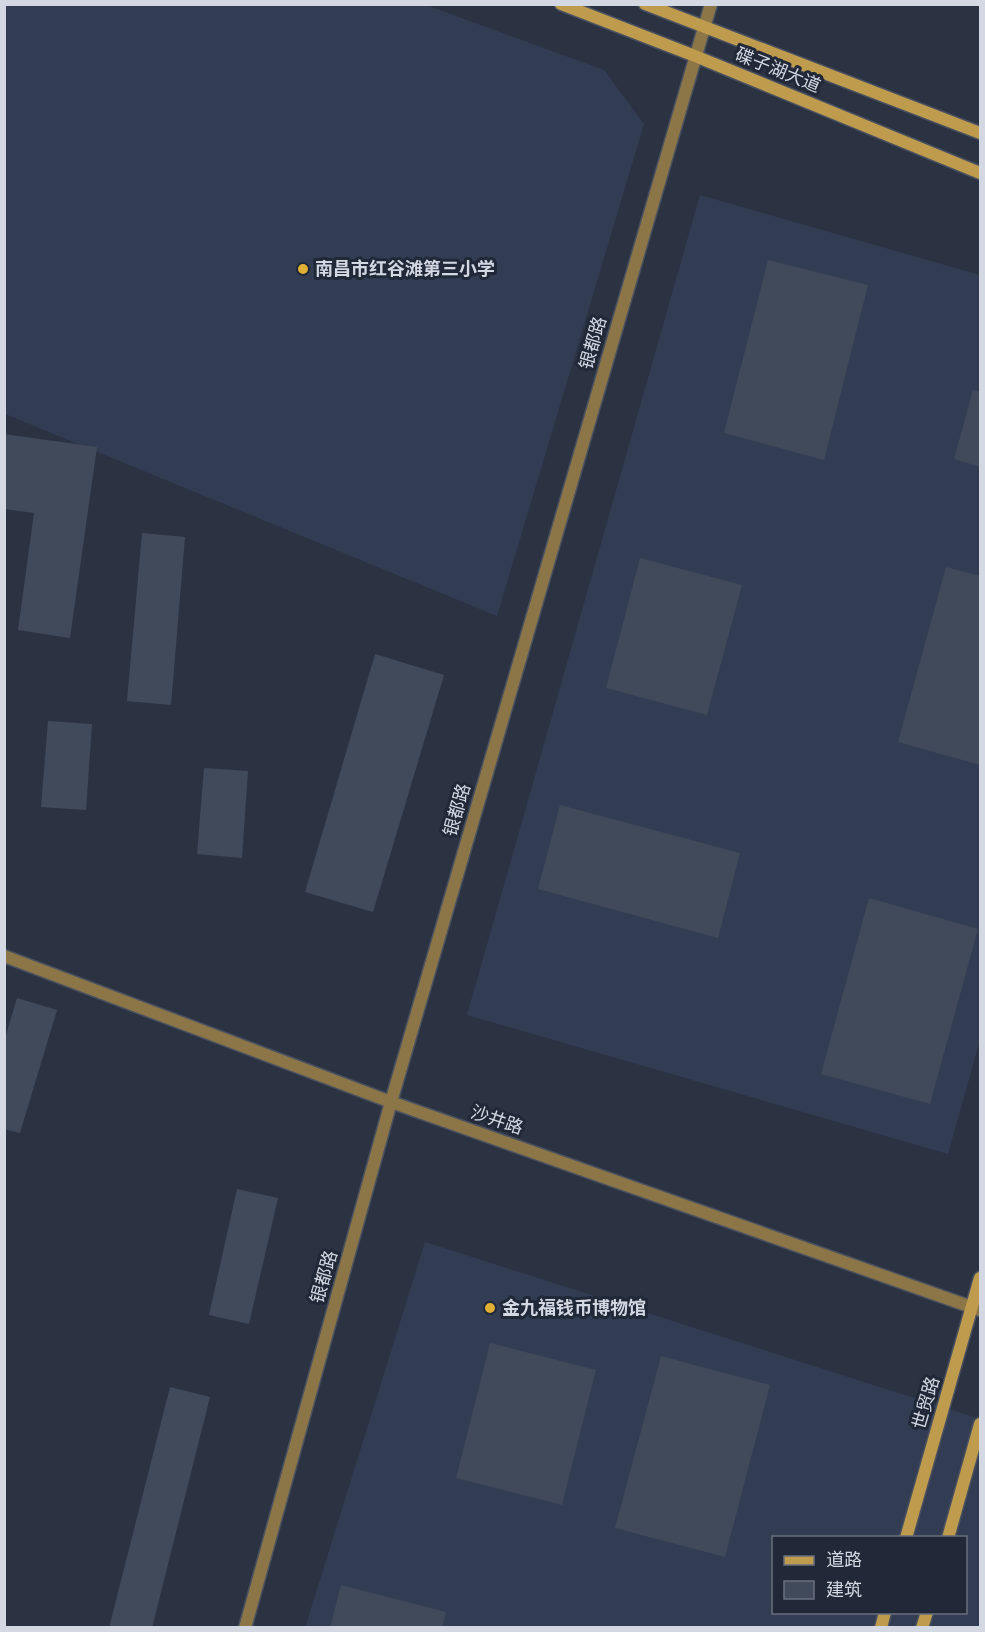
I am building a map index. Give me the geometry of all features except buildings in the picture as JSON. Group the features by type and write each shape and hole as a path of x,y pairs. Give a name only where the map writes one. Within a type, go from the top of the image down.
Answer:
{"main road":[{"name":"碟子湖大道","path":"561,4 981,173"},
{"name":"碟子湖大道","path":"645,4 981,133"},
{"name":"世贸路","path":"907,1536 976,1309 981,1278"},
{"path":"949,1536 981,1424"}],"street":[{"name":"银都路","path":"245,1628 391,1102 711,4"},
{"name":"沙井路","path":"4,956 391,1102 976,1309"}],"shaded area":[{"name":"南昌市红谷滩第三小学","path":"4,5 426,5 604,70 644,124 497,616 5,414"},
{"path":"700,195 980,275 980,1040 948,1154 467,1015"},
{"path":"425,1242 980,1419 980,1627 305,1628"}],"place":[{"name":"南昌市红谷滩第三小学","path":"303,269"},
{"name":"金九福钱币博物馆","path":"490,1308"}]}
